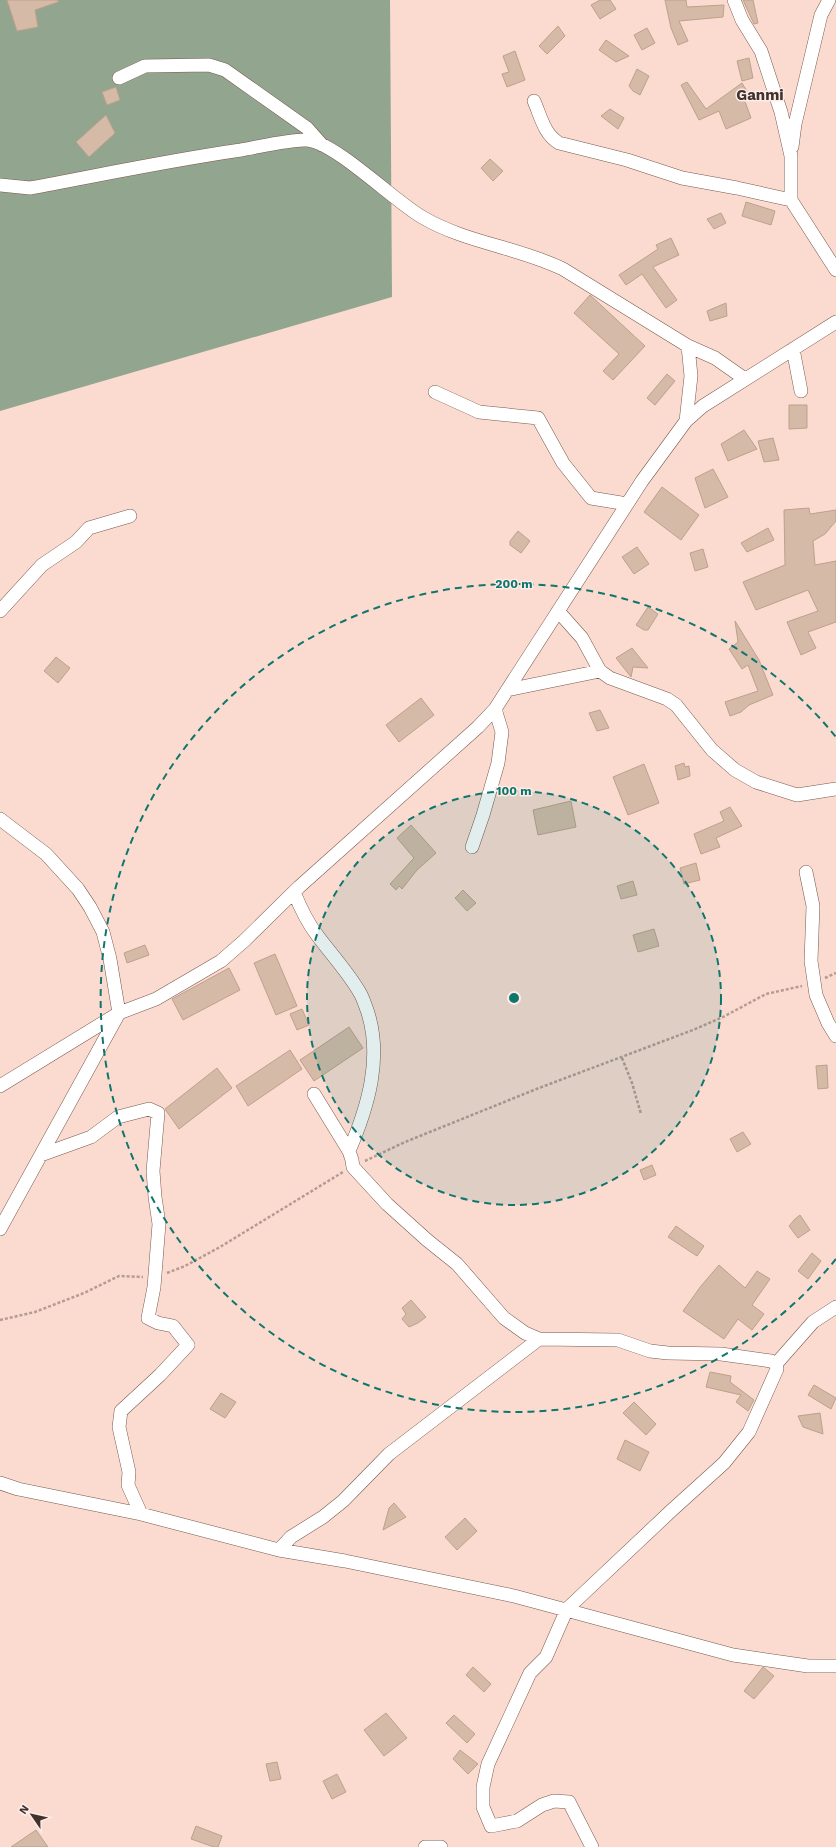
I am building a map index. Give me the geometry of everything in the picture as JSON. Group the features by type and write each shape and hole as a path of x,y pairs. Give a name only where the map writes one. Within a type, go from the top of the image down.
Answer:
{"street":[{"path":"734,0 742,20 761,51 781,112 791,156"},
{"path":"829,0 821,15 795,124 791,156 791,200 836,270"},
{"path":"119,78 145,66 209,66 225,70 307,128 322,145"},
{"path":"534,101 547,133 560,143 627,160 682,178 791,200"},
{"path":"0,185 30,188 225,152 308,140 322,145 344,159 420,217 444,230 471,240 548,261 688,346 715,358 746,379"},
{"path":"0,1086 119,1013 156,999 221,961 244,942 294,892 478,727 495,709 627,504 686,422 703,406 836,322"},
{"path":"686,422 691,376 688,346"},
{"path":"793,349 801,391"},
{"path":"435,392 480,412 538,418 563,463 591,498 627,504"},
{"path":"0,611 42,565 76,542 89,528 130,516"},
{"path":"558,611 582,638 600,671 610,678 668,699 676,705 712,750 735,770 756,782 797,795 836,788"},
{"path":"507,690 600,671"},
{"path":"472,847 484,816 498,763 502,732 495,709"},
{"path":"0,820 46,854 78,889 90,907 103,932 110,959 119,1013 0,1229"},
{"path":"806,872 813,906 811,960 816,995 828,1023 836,1036"},
{"path":"294,892 304,915 316,934 361,994 370,1018 375,1040 368,1102 349,1151"},
{"path":"314,1094 349,1151 352,1160 352,1167 387,1204 427,1240 457,1264 504,1318 525,1333 538,1339 618,1340 656,1352 721,1354 771,1361 776,1364 778,1369 749,1432 724,1463 567,1609 546,1657 530,1673 488,1764 483,1787 483,1807 491,1826 517,1821 542,1805 554,1801 570,1802 592,1847"},
{"path":"41,1155 92,1137 118,1117 149,1109 158,1113 153,1171 159,1224 154,1278 148,1318 158,1323 173,1326 188,1345 160,1376 121,1411 119,1427 129,1472 128,1485 141,1514"},
{"path":"776,1364 813,1322 836,1307"},
{"path":"279,1550 290,1537 323,1517 343,1501 389,1454 538,1339"},
{"path":"0,1483 18,1489 141,1514 279,1550 345,1561 514,1596 567,1609 733,1655 808,1666 836,1666"},
{"path":"425,1847 441,1847"}],"path":[{"path":"0,1320 42,1309 84,1293 119,1276 154,1278 184,1266 220,1247 352,1167 405,1142 540,1088 622,1058 723,1017 766,994 814,982 836,973"},
{"path":"622,1058 632,1083 641,1114"}],"green space":[{"path":"0,0 390,0 392,297 0,411"}],"building":[{"path":"7,0 58,0 58,2 35,10 38,27 17,31"},
{"path":"600,0 610,0 616,9 600,19 591,5"},
{"path":"665,0 686,0 687,7 724,5 723,17 679,21 688,41 678,45 671,28"},
{"path":"743,0 753,0 758,23 754,24"},
{"path":"558,26 565,36 547,54 539,46"},
{"path":"647,28 655,43 642,50 634,35"},
{"path":"606,40 629,56 616,62 599,50"},
{"path":"515,51 525,80 507,87 502,74 509,72 503,56"},
{"path":"749,58 753,78 742,81 737,61"},
{"path":"637,69 649,76 640,95 633,91 629,86"},
{"path":"687,82 706,109 742,83 748,93 743,96 751,118 726,129 719,111 699,120 681,85"},
{"path":"116,87 120,100 107,105 102,92"},
{"path":"610,109 624,118 618,129 601,116"},
{"path":"106,115 115,133 89,157 76,142"},
{"path":"490,159 503,171 493,181 481,168"},
{"path":"746,202 775,211 771,225 742,216"},
{"path":"721,213 726,223 714,229 707,219"},
{"path":"671,238 679,255 653,267 677,300 666,308 642,274 626,285 619,275 658,249 656,245"},
{"path":"590,295 645,346 613,380 603,371 619,354 574,313"},
{"path":"726,303 727,316 710,321 707,311"},
{"path":"667,374 675,381 655,405 647,398"},
{"path":"789,405 807,405 807,428 789,429"},
{"path":"744,430 757,449 728,461 721,444"},
{"path":"773,438 779,460 764,462 758,441"},
{"path":"713,469 728,497 705,508 695,478"},
{"path":"662,487 699,515 681,540 644,512"},
{"path":"809,508 810,514 836,510 836,521 825,534 813,541 815,565 836,561 836,622 808,632 816,648 801,655 787,622 818,611 808,590 756,610 743,582 785,565 784,510"},
{"path":"768,528 774,540 747,552 741,543"},
{"path":"518,531 530,541 521,553 510,545 510,541"},
{"path":"637,547 649,564 634,574 622,557"},
{"path":"703,549 708,567 695,571 690,553"},
{"path":"648,607 658,614 648,630 644,630 636,625"},
{"path":"735,621 759,660 773,695 749,705 741,712 730,716 725,702 758,691 748,665 742,669 729,649 738,642"},
{"path":"632,648 648,668 633,667 631,677 616,658"},
{"path":"56,657 70,668 58,683 44,671"},
{"path":"421,698 434,715 399,742 386,725"},
{"path":"600,710 609,728 597,731 589,713"},
{"path":"684,763 685,767 689,766 690,776 678,780 675,766"},
{"path":"644,764 659,803 628,815 613,777"},
{"path":"571,801 576,827 538,835 533,810"},
{"path":"730,807 742,826 716,838 720,847 701,854 694,834 724,821 720,812"},
{"path":"411,825 436,853 417,870 402,889 399,886 396,890 390,884 414,858 397,838"},
{"path":"696,863 700,880 684,884 680,868"},
{"path":"633,881 637,895 621,899 617,886"},
{"path":"463,890 476,903 467,911 455,898"},
{"path":"654,929 659,946 638,952 633,935"},
{"path":"145,945 149,955 127,963 124,953"},
{"path":"275,954 297,1006 276,1015 254,963"},
{"path":"229,968 240,990 183,1020 172,999"},
{"path":"302,1009 309,1025 297,1030 290,1014"},
{"path":"349,1027 363,1048 314,1081 300,1060"},
{"path":"290,1050 302,1069 248,1106 236,1086"},
{"path":"827,1065 828,1088 818,1089 816,1066"},
{"path":"217,1068 232,1088 179,1129 165,1109"},
{"path":"743,1132 751,1144 737,1152 730,1139"},
{"path":"652,1165 656,1175 644,1180 640,1170"},
{"path":"800,1215 810,1230 798,1238 789,1226"},
{"path":"676,1226 704,1246 697,1256 668,1237"},
{"path":"812,1253 821,1261 808,1279 798,1271"},
{"path":"719,1265 745,1288 757,1271 770,1279 752,1305 764,1314 752,1330 738,1319 724,1339 683,1311 701,1286"},
{"path":"411,1300 426,1317 409,1327 402,1319 406,1314 402,1308"},
{"path":"710,1372 731,1376 730,1382 754,1400 748,1411 736,1402 741,1395 706,1387"},
{"path":"814,1385 836,1398 831,1409 808,1395"},
{"path":"221,1393 236,1402 225,1418 210,1409"},
{"path":"634,1402 656,1424 646,1435 623,1413"},
{"path":"820,1413 823,1434 803,1427 798,1416"},
{"path":"625,1440 649,1452 640,1471 617,1459"},
{"path":"394,1503 406,1517 383,1530 389,1508"},
{"path":"465,1518 477,1531 457,1550 445,1537"},
{"path":"473,1667 491,1684 484,1692 466,1675"},
{"path":"763,1667 774,1676 754,1699 744,1691"},
{"path":"386,1713 407,1738 384,1756 364,1730"},
{"path":"454,1715 475,1734 467,1743 446,1723"},
{"path":"460,1750 478,1764 468,1774 453,1759"},
{"path":"277,1762 281,1779 270,1781 266,1764"},
{"path":"337,1774 346,1792 332,1799 323,1781"},
{"path":"196,1826 222,1836 218,1847 191,1839"},
{"path":"36,1830 48,1847 11,1847"}],"district":[{"name":"Ganmi","path":"760,95"}]}
